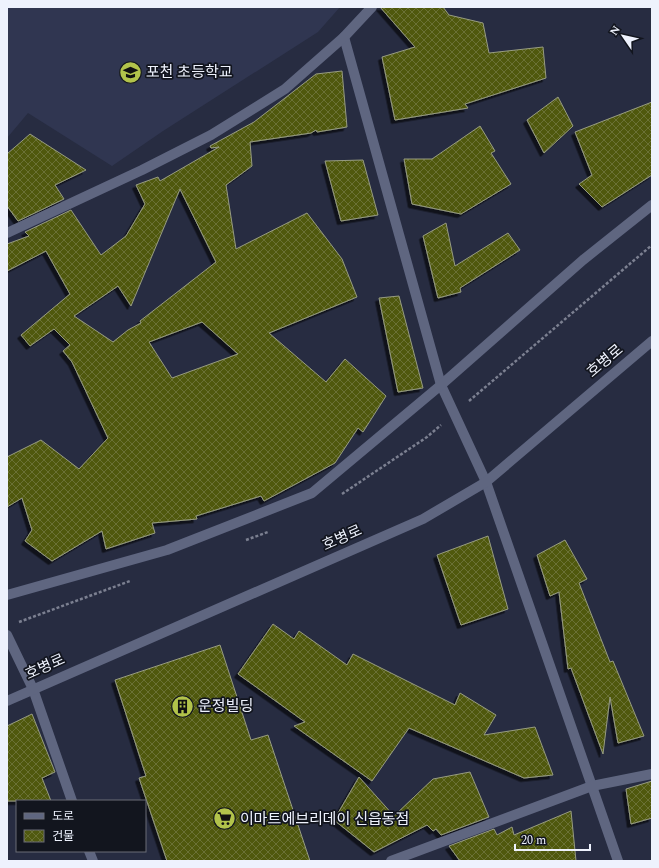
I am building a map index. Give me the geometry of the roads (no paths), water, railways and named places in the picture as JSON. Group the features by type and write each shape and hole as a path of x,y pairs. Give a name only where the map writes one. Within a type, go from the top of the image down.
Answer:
{"street":[{"path":"7,233 142,170 211,135 285,89 344,37 372,7"},
{"path":"344,37 441,385 486,482 618,861"},
{"path":"7,595 167,550 312,493 441,385 583,260 652,205"},
{"name":"호병로","path":"7,701 423,519 486,482 652,341"},
{"path":"7,635 33,689 72,800"},
{"path":"391,861 592,786 652,774"}],"place":[{"name":"포천 초등학교","path":"131,72"},
{"name":"운정빌딩","path":"182,706"},
{"name":"이마트에브리데이 신읍동점","path":"225,819"}]}
